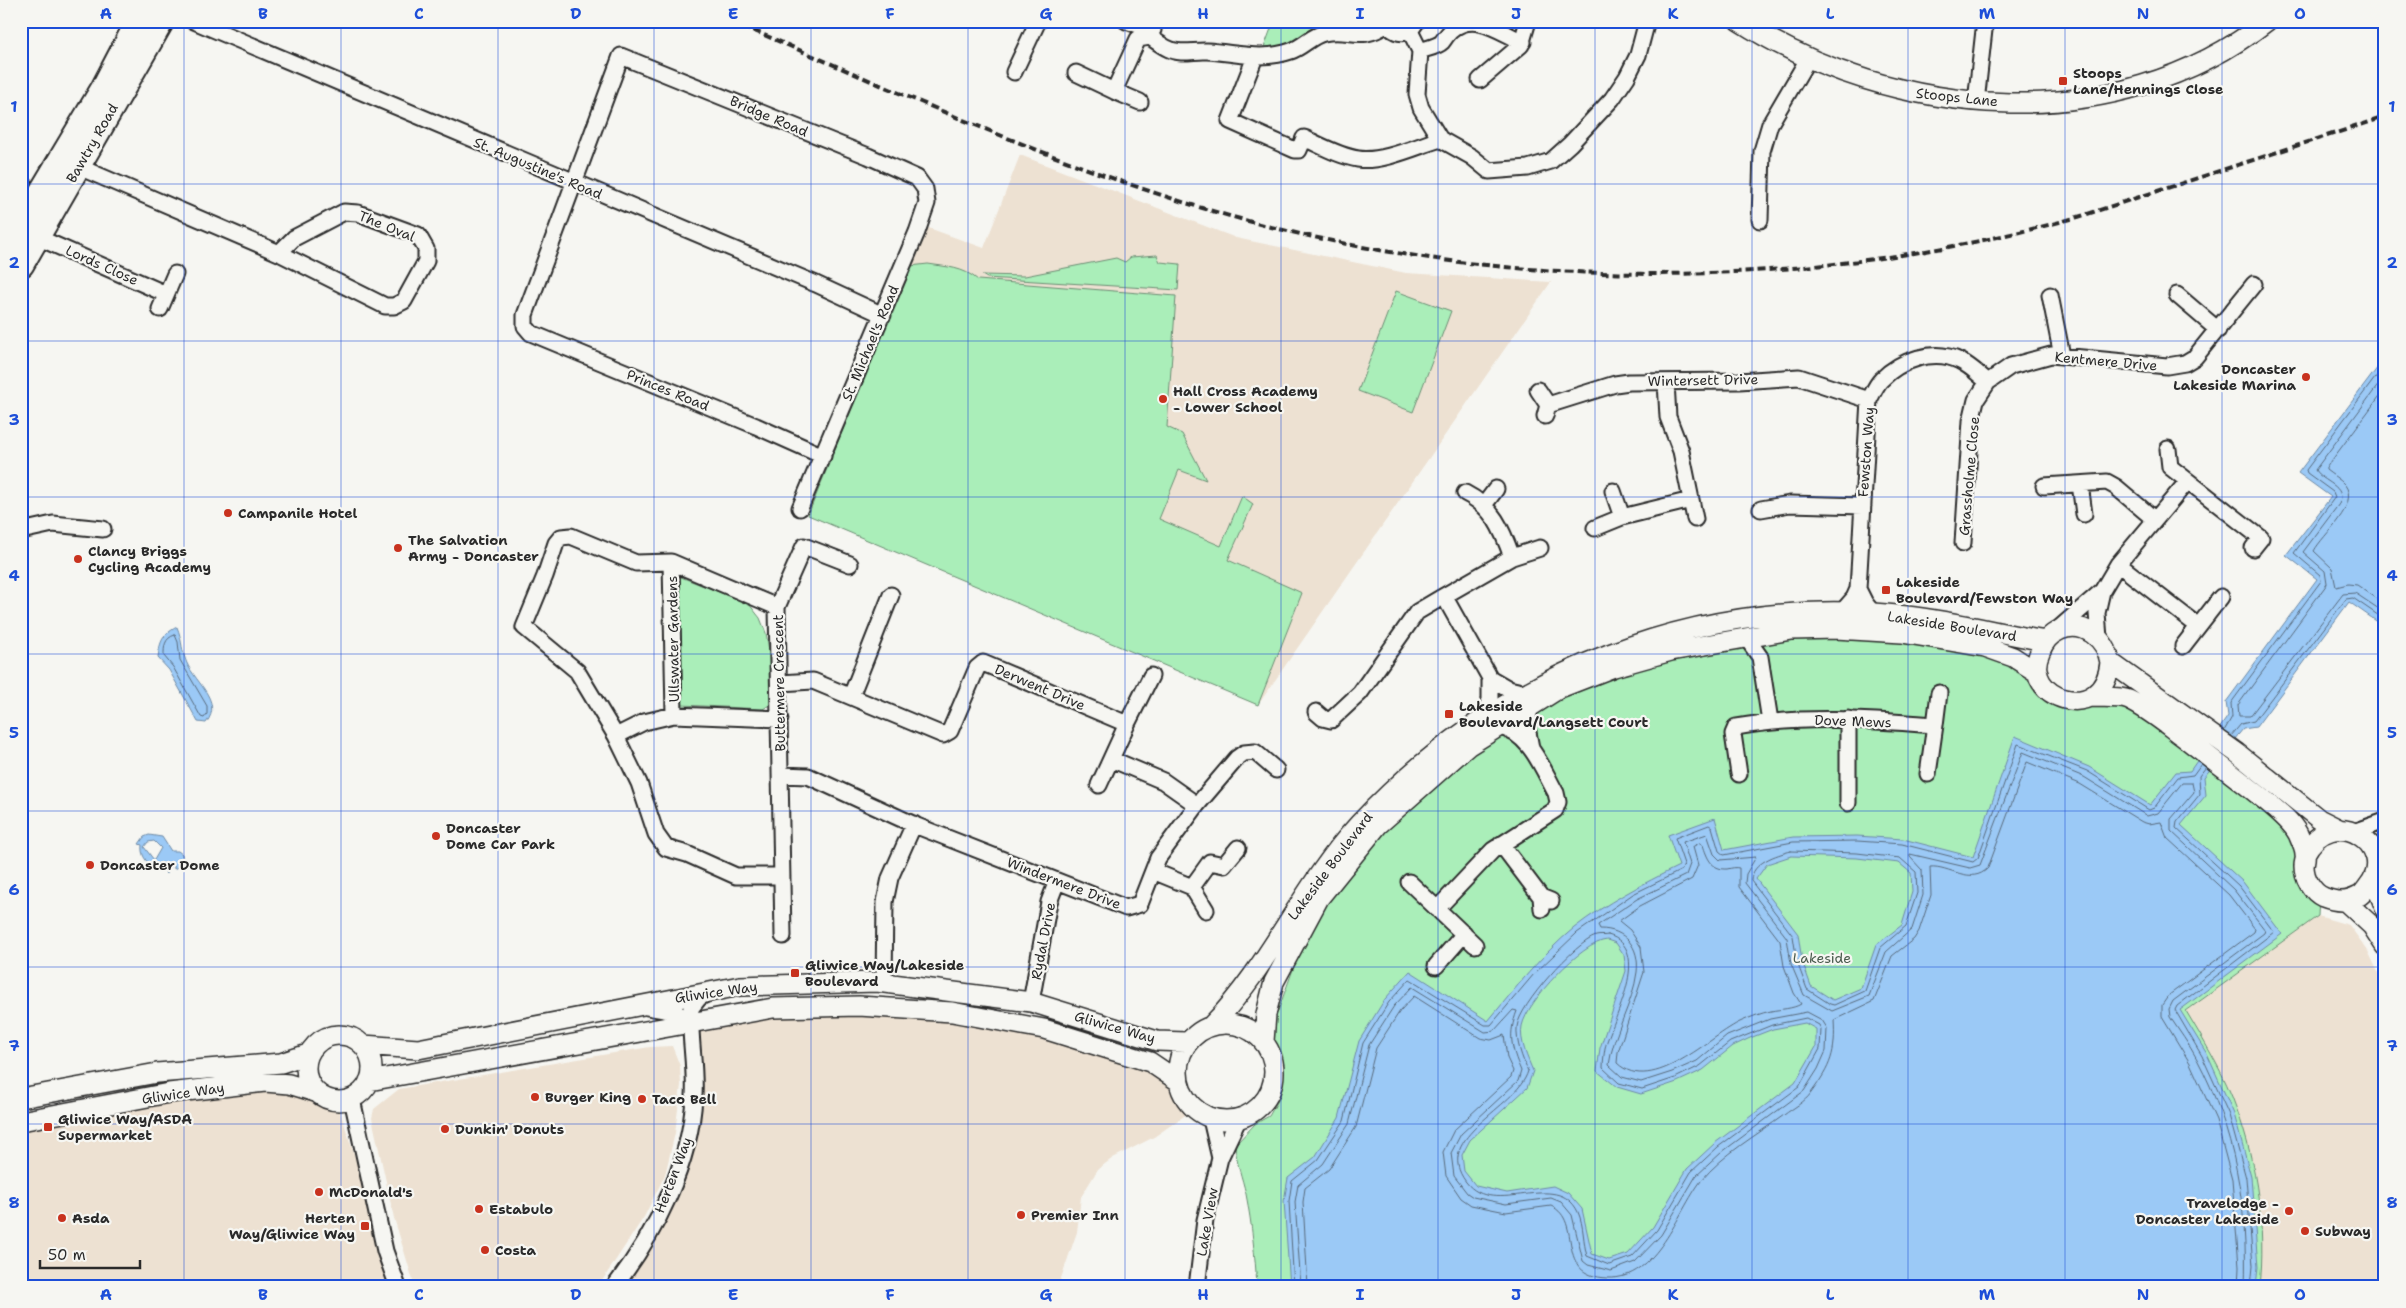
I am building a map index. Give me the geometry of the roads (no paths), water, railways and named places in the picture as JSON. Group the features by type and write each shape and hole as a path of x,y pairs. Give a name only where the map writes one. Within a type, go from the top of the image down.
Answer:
{"highway":[{"name":"Bawtry Road","path":"21,264 29,232 139,21"},
{"name":"Bawtry Road","path":"29,232 79,166 161,21"}],"street":[{"name":"St. Augustine's Road","path":"194,21 572,183 816,284 882,315"},
{"path":"1014,72 1038,21"},
{"path":"1126,21 1153,29 1169,50 1181,52 1206,51 1255,57 1277,55 1294,50 1312,37 1326,32 1362,35 1377,31 1386,23 1400,33 1414,26 1420,51 1417,94 1421,108 1440,139 1472,157 1489,171 1528,168 1551,161 1612,99 1638,55 1647,21"},
{"path":"1420,51 1440,44 1459,24 1468,21 1478,22 1522,42"},
{"path":"1480,80 1515,52 1522,42 1528,21"},
{"name":"Stoops Lane","path":"1739,21 1808,59 1836,70 1912,93 1976,102 2030,103 2075,100 2161,78 2199,63 2267,21"},
{"path":"1976,102 1985,21"},
{"path":"1114,91 1138,40 1153,29"},
{"name":"Bridge Road","path":"572,183 621,56 868,156 916,178"},
{"path":"1255,57 1230,120 1295,150 1299,150 1304,138 1340,154 1360,160 1376,159 1440,139"},
{"path":"1760,220 1762,151 1770,124 1808,59"},
{"path":"1076,73 1140,102"},
{"name":"The Oval","path":"79,166 279,253 385,306 394,306 404,301 426,261 426,248 418,236 358,213 344,212 294,238 279,253"},
{"name":"St. Michael's Road","path":"800,508 927,204 925,189 916,178"},
{"name":"Princes Road","path":"572,183 525,315 525,326 531,334 756,426 823,456"},
{"name":"Lords Close","path":"29,232 166,294"},
{"path":"160,309 175,274"},
{"name":"Kentmere Drive","path":"1988,382 2012,366 2051,355 2167,366 2185,363 2195,358 2254,284"},
{"path":"2050,295 2062,356"},
{"path":"2177,295 2218,330"},
{"name":"Fewston Way","path":"1858,589 1869,400 1880,381 1893,369 1906,361 1927,356 1950,356 1960,360 1988,382"},
{"name":"Wintersett Drive","path":"1538,390 1546,410 1615,384 1739,381 1799,377 1869,400"},
{"path":"1666,382 1668,417 1681,451 1695,519"},
{"name":"Grassholme Close","path":"1963,543 1971,422 1976,400 1988,382"},
{"path":"2168,449 2170,466 2187,482 2261,538 2253,548"},
{"path":"2044,486 2107,482 2116,487 2154,518"},
{"path":"2187,482 2154,518 2118,564 2102,591 2050,637 2038,657 2038,673 2042,683 2050,693 2061,699 2080,701 2092,697 2128,700 2166,724 2278,810 2297,832 2305,854"},
{"path":"2080,484 2084,514"},
{"path":"1484,505 1496,489"},
{"path":"1613,491 1622,517"},
{"path":"1465,493 1484,505 1500,527 1512,557"},
{"path":"1595,528 1622,517 1692,500"},
{"path":"1761,509 1790,504 1863,506"},
{"path":"22,531 53,524 103,529"},
{"name":"Buttermere Crescent","path":"781,876 736,876 687,854 666,848 656,834 639,783 616,736 577,671 524,626 545,576 556,543 561,537 571,536 636,563 671,562 777,607 780,683 783,936"},
{"path":"777,607 804,546 850,564"},
{"path":"1316,712 1323,718 1331,720 1360,693 1418,612 1512,557 1540,548"},
{"name":"Ullswater Gardens","path":"671,562 674,715"},
{"path":"2118,564 2198,626"},
{"path":"1841,613 1854,598 1858,589"},
{"path":"1858,589 1862,599 1874,614"},
{"path":"2099,638 2098,613 2102,591"},
{"path":"851,696 892,595"},
{"path":"1437,909 1501,844 1555,810 1558,802 1556,793 1531,750 1514,731 1491,723 1490,678 1444,596"},
{"path":"2183,646 2221,597"},
{"name":"Lakeside Boulevard","path":"1211,1026 1228,1008 1257,970 1298,905 1357,826 1392,791 1453,739 1491,723 1528,700 1559,675 1612,652 1672,633 1721,623 1777,615 1841,613 1908,616 2050,637"},
{"path":"2050,637 2074,627 2085,629 2099,638 2109,653 2109,674 2104,686 2092,697"},
{"name":"Lakeside Boulevard","path":"1528,700 1614,667 1671,651 1774,633 1836,629 1902,633 1984,647 2013,656 2038,673"},
{"path":"1760,657 1774,633"},
{"path":"1746,637 1760,657 1770,721"},
{"path":"2110,662 2237,752 2320,819 2347,830 2380,848 2374,880 2385,908"},
{"name":"Derwent Drive","path":"780,683 813,681 943,735 950,731 977,668 983,663 1128,724"},
{"path":"1099,785 1151,676"},
{"path":"1490,678 1528,700 1526,727 1531,750"},
{"path":"1928,774 1939,693"},
{"name":"Ullswater Gardens","path":"616,736 644,722 674,715 780,719"},
{"path":"1848,719 1848,803"},
{"name":"Dove Mews","path":"1739,774 1733,730 1736,727 1770,721 1848,719 1935,725"},
{"name":"Lakeside Boulevard","path":"1264,1041 1266,1014 1274,982 1319,898 1378,824 1468,746 1491,723"},
{"name":"Windermere Drive","path":"780,775 808,776 914,824 1126,908 1140,904 1158,858 1197,805 1237,758 1244,753 1255,752 1276,770"},
{"path":"1111,759 1163,781 1197,805"},
{"path":"2374,880 2362,894 2344,902 2332,901 2319,895 2308,883 2304,866 2305,854 2311,843 2319,836 2385,821"},
{"path":"884,983 883,919 885,902 890,878 914,824"},
{"path":"1501,844 1545,902"},
{"path":"1192,887 1210,862 1224,865 1238,848"},
{"path":"1153,872 1192,887 1206,910"},
{"name":"Rydal Drive","path":"1031,1002 1048,902 1057,881"},
{"path":"1409,882 1475,945"},
{"path":"2344,902 2372,926 2385,946"},
{"path":"1436,966 1464,934"},
{"name":"Gliwice Way","path":"363,1045 418,1049 636,1004 740,986 884,983 1031,1002 1157,1041 1186,1042"},
{"name":"Herten Way","path":"614,1287 631,1265 660,1213 684,1154 691,1127 694,1096 691,1008 699,998 711,991"},
{"path":"636,1004 676,1012 690,1022"},
{"name":"Gliwice Way","path":"369,1082 773,1008 859,1006 952,1012 1062,1034 1150,1062 1178,1081"},
{"path":"1218,1023 1233,1023 1249,1028 1264,1041 1272,1056 1274,1077 1269,1094 1258,1108 1239,1118 1226,1120 1211,1119 1194,1109 1184,1097 1178,1081 1178,1064 1186,1042 1199,1030 1211,1026 1218,1023"},
{"path":"335,1034 346,1035 363,1045 370,1054 372,1070 369,1082 362,1092 352,1099 338,1102 326,1099 315,1092 306,1077 305,1065 308,1054 319,1041 335,1034"},
{"name":"Gliwice Way","path":"21,1098 157,1073 280,1063 308,1054"},
{"name":"Gliwice Way","path":"21,1121 178,1092 265,1082 289,1084 315,1092"},
{"path":"352,1099 385,1251 398,1287"},
{"name":"Lake View","path":"1197,1287 1205,1220 1220,1158 1239,1118"},
{"name":"Lake View","path":"1211,1119 1220,1158"}],"water":[{"name":"Lakeside","path":"2381,363 2385,366 2385,622 2382,625 2349,602 2256,727 2243,729 2204,777 2206,795 2181,825 2243,882 2282,934 2180,1010 2207,1054 2234,1114 2251,1177 2258,1267 2256,1287 1290,1287 1284,1201 1288,1178 1315,1157 1339,1118 1359,1041 1385,999 1410,971 1488,1021 1539,961 1574,928 1625,894 1679,866 1668,835 1715,818 1724,850 1793,837 1857,836 1903,839 1973,857 2015,736 2089,767 2150,805 2176,772 2190,771 2228,716 2226,702 2317,579 2286,555 2331,497 2298,473","holes":["1791,856 1857,858 1899,863 1911,873 1912,892 1902,925 1876,945 1861,988 1833,1000 1811,986 1802,961 1798,934 1756,879 1767,864","1607,940 1616,943 1624,955 1626,971 1600,1048 1597,1071 1617,1087 1641,1094 1677,1082 1703,1070 1733,1046 1773,1029 1805,1023 1816,1029 1816,1047 1795,1083 1715,1143 1687,1169 1653,1227 1628,1254 1609,1260 1592,1254 1582,1209 1568,1193 1553,1186 1507,1193 1476,1186 1464,1171 1462,1155 1470,1140 1527,1088 1533,1071 1521,1031 1526,1015 1534,1002 1544,988 1570,961 1596,943"]},
{"path":"177,627 188,666 205,690 212,706 211,715 206,723 198,722 169,670 158,658 163,639"},
{"path":"149,835 162,837 171,851 178,851 182,854 183,864 174,869 174,866 171,865 166,874 162,863 151,865 145,859 142,845 139,844 144,837","holes":["154,841 161,848 154,860 144,847 148,842"]}],"railway":[{"path":"731,21 1013,140 1128,184 1186,203 1295,233 1406,254 1518,268 1631,274 1745,271 1857,261 1969,243 2078,217 2385,117"}],"place":[{"name":"Stoops Lane/Hennings Close","path":"2063,81"},
{"name":"Doncaster Lakeside Marina","path":"2306,377"},
{"name":"Hall Cross Academy - Lower School","path":"1163,399"},
{"name":"Campanile Hotel","path":"228,513"},
{"name":"The Salvation Army - Doncaster","path":"398,548"},
{"name":"Clancy Briggs Cycling Academy","path":"78,559"},
{"name":"Lakeside Boulevard/Fewston Way","path":"1886,590"},
{"name":"Lakeside Boulevard/Langsett Court","path":"1449,714"},
{"name":"Doncaster Dome Car Park","path":"436,836"},
{"name":"Doncaster Dome","path":"90,865"},
{"name":"Gliwice Way/Lakeside Boulevard","path":"795,973"},
{"name":"Burger King","path":"535,1097"},
{"name":"Taco Bell","path":"642,1099"},
{"name":"Gliwice Way/ASDA Supermarket","path":"48,1127"},
{"name":"Dunkin' Donuts","path":"445,1129"},
{"name":"McDonald's","path":"319,1192"},
{"name":"Estabulo","path":"479,1209"},
{"name":"Travelodge - Doncaster Lakeside","path":"2289,1211"},
{"name":"Premier Inn","path":"1021,1215"},
{"name":"Asda","path":"62,1218"},
{"name":"Herten Way/Gliwice Way","path":"365,1226"},
{"name":"Subway","path":"2305,1231"},
{"name":"Costa","path":"485,1250"}]}
